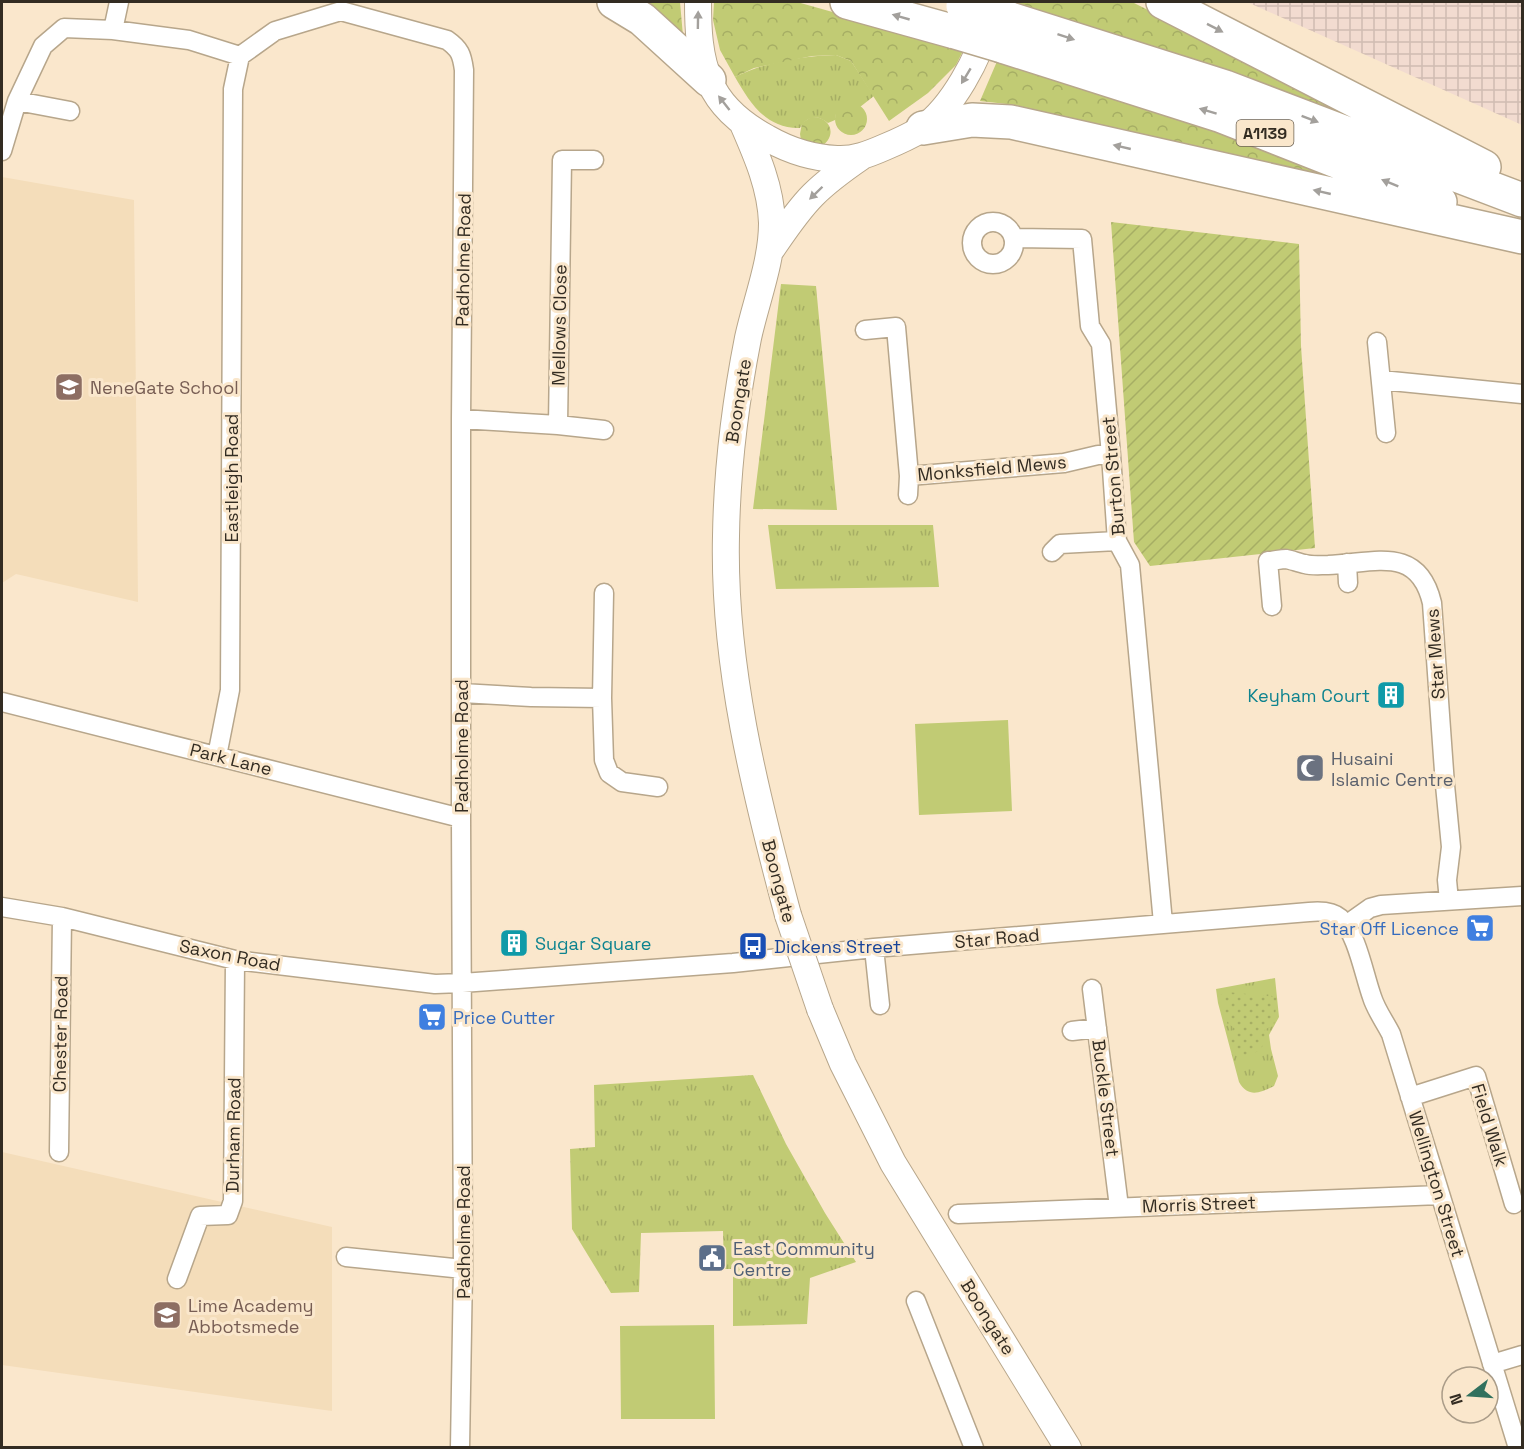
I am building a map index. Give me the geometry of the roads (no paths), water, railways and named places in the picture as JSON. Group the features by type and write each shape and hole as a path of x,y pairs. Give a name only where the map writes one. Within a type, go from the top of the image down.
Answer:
{"highway":[{"path":"614,2 642,20 709,80"},
{"name":"A1139","path":"847,2 979,18 1225,87 1522,200"},
{"path":"1163,2 1522,186"},
{"name":"A1139","path":"979,18 1522,236"},
{"name":"A1139","path":"923,128 972,120 1011,122 1522,236"}],"street":[{"path":"113,30 119,2"},
{"path":"698,2 698,31 709,80 722,102 743,124 782,146 811,155 837,159 861,157 923,128 949,102 975,60 987,29 979,18"},
{"name":"Padholme Road","path":"240,56 275,31 341,11 447,40 456,46 462,56 464,70 461,419 463,1269 460,1448"},
{"path":"2,151 17,101 43,46 64,28 113,30 189,40 240,56"},
{"name":"Eastleigh Road","path":"217,756 230,690 233,89 240,56"},
{"path":"17,101 70,111"},
{"name":"Boongate","path":"743,124 760,164 768,192 772,222 770,251 743,363 730,449 726,501 726,579 732,652 743,725 763,821 788,915 820,1009 843,1064 893,1163 1068,1448"},
{"name":"Boongate","path":"770,251 790,221 813,194 861,157"},
{"name":"Mellows Close","path":"558,425 562,160 594,160"},
{"name":"Burton Street","path":"1014,238 1082,239 1090,326 1101,344 1112,455 1117,541 1130,565 1162,923"},
{"name":"Monksfield Mews","path":"865,330 896,327 909,476 1064,463 1098,454 1112,455"},
{"path":"1377,342 1386,433"},
{"path":"1381,380 1522,394"},
{"path":"461,419 604,430"},
{"path":"908,495 909,476"},
{"path":"1052,552 1060,544 1117,541"},
{"name":"Star Mews","path":"1272,606 1268,561 1288,559 1308,565 1385,560 1397,562 1411,568 1421,577 1429,590 1432,603 1450,847 1449,901"},
{"path":"1347,563 1348,583"},
{"path":"604,593 602,698 604,760 609,773 622,782 658,787"},
{"path":"462,693 602,698"},
{"name":"Park Lane","path":"2,702 461,818"},
{"path":"1346,925 1370,908 1381,905 1522,896"},
{"name":"Saxon Road","path":"2,907 62,916 235,960 435,984 462,983"},
{"name":"Star Road","path":"462,983 733,963 874,948 1321,911 1340,918 1346,925"},
{"name":"Chester Road","path":"59,1152 62,916"},
{"name":"Wellington Street","path":"1346,925 1351,932 1372,999 1391,1034 1518,1448"},
{"path":"874,948 880,1005"},
{"name":"Durham Road","path":"177,1279 200,1216 228,1215 233,1202 235,960"},
{"name":"Buckle Street","path":"1092,988 1119,1207"},
{"path":"1072,1031 1097,1028"},
{"name":"Field Walk","path":"1410,1097 1476,1076 1514,1204"},
{"name":"Morris Street","path":"958,1214 1440,1195"},
{"path":"346,1257 463,1269"},
{"path":"916,1301 974,1448"},
{"path":"1492,1364 1522,1355"}],"place":[{"name":"NeneGate School","path":"69,387"},
{"name":"Keyham Court","path":"1391,695"},
{"name":"Husaini Islamic Centre","path":"1310,768"},
{"name":"Star Off Licence","path":"1480,928"},
{"name":"Sugar Square","path":"514,943"},
{"name":"Dickens Street","path":"753,946"},
{"name":"Price Cutter","path":"432,1017"},
{"name":"East Community Centre","path":"712,1258"},
{"name":"Lime Academy Abbotsmede","path":"167,1315"}]}
